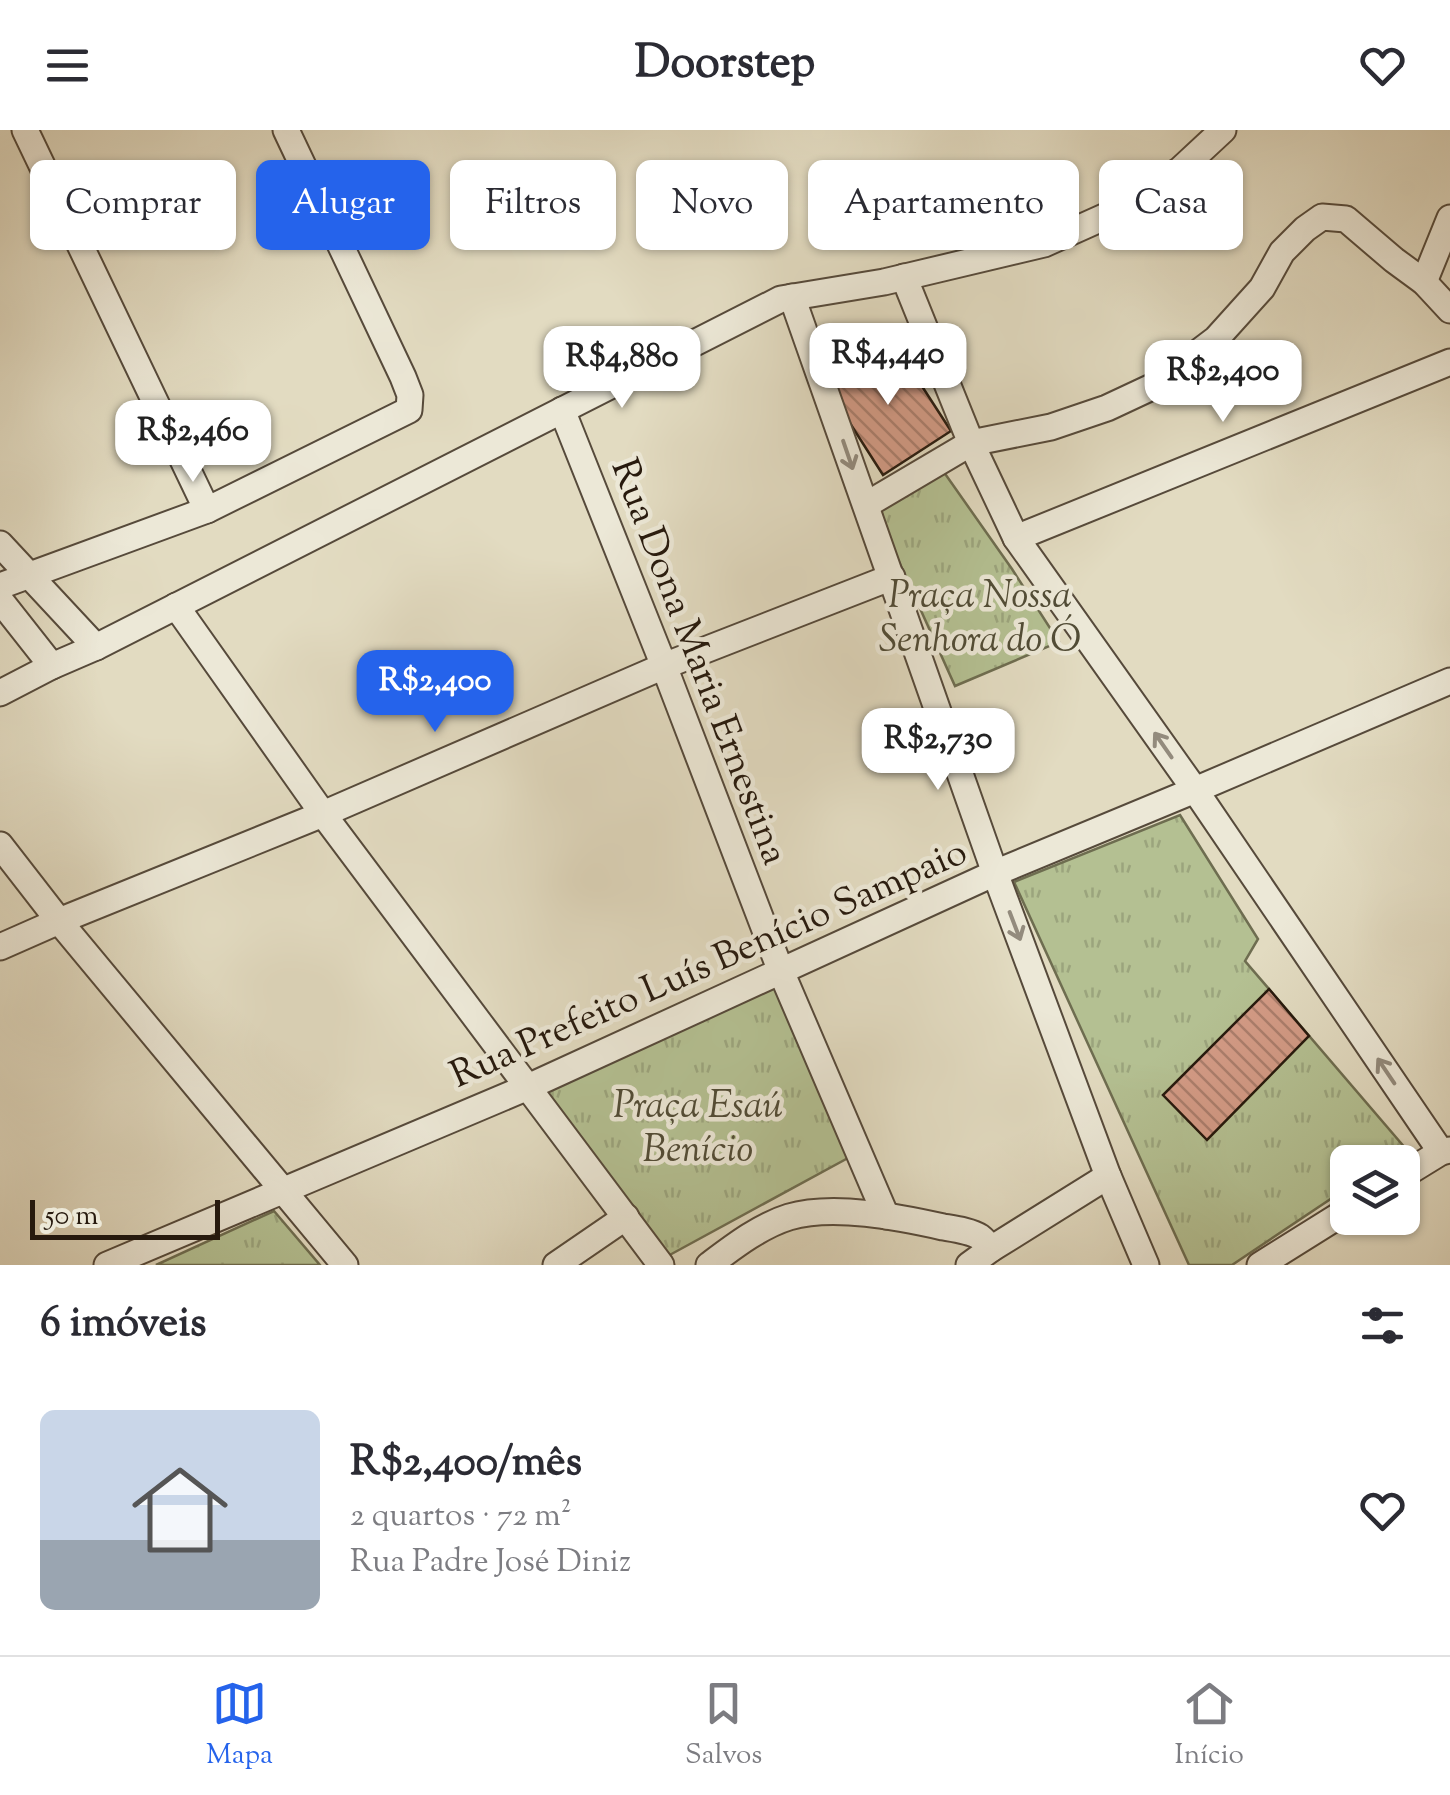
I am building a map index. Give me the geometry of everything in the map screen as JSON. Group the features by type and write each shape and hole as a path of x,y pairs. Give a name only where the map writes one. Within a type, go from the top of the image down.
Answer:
{"street":[{"path":"25,130 206,510"},
{"path":"0,586 206,510 409,410 404,376 286,130"},
{"path":"0,693 782,299 904,277 1044,244 1122,209 1180,170 1223,130"},
{"path":"866,506 971,443 1051,427 1107,408 1154,386 1216,339 1262,288 1282,252 1322,217 1346,219 1424,282 1450,310"},
{"path":"1424,282 1450,218"},
{"path":"904,277 971,443 1016,538 1446,1151 1420,1166"},
{"path":"792,297 995,873 1108,1176 1146,1265"},
{"path":"1016,538 1450,362"},
{"name":"Rua Dona Maria Ernestina","path":"562,410 780,970 886,1216"},
{"path":"0,544 96,647"},
{"path":"0,947 323,814 664,666 892,577"},
{"path":"0,600 52,666"},
{"path":"176,606 323,814 660,1265"},
{"name":"Rua Prefeito Luís Benício Sampaio","path":"107,1265 528,1087 995,873 1450,681"},
{"path":"0,845 346,1265"},
{"path":"969,1265 1108,1176"},
{"path":"709,1265 741,1241 789,1217 851,1212 978,1236 991,1248"},
{"path":"556,1265 626,1217"},
{"path":"1260,1265 1330,1221"}],"green space":[{"name":"Praça Nossa Senhora do Ó","path":"941,468 1059,642 955,686 877,513"},
{"path":"1180,815 1258,939 1245,961 1403,1145 1330,1145 1330,1199 1232,1265 1189,1265 1014,882"},
{"name":"Praça Esaú Benício","path":"775,982 848,1158 666,1257 543,1088"},
{"path":"274,1211 320,1265 156,1265"}],"building":[{"path":"892,340 951,431 883,475 825,384"},
{"path":"1269,989 1309,1036 1207,1140 1163,1095"}]}
